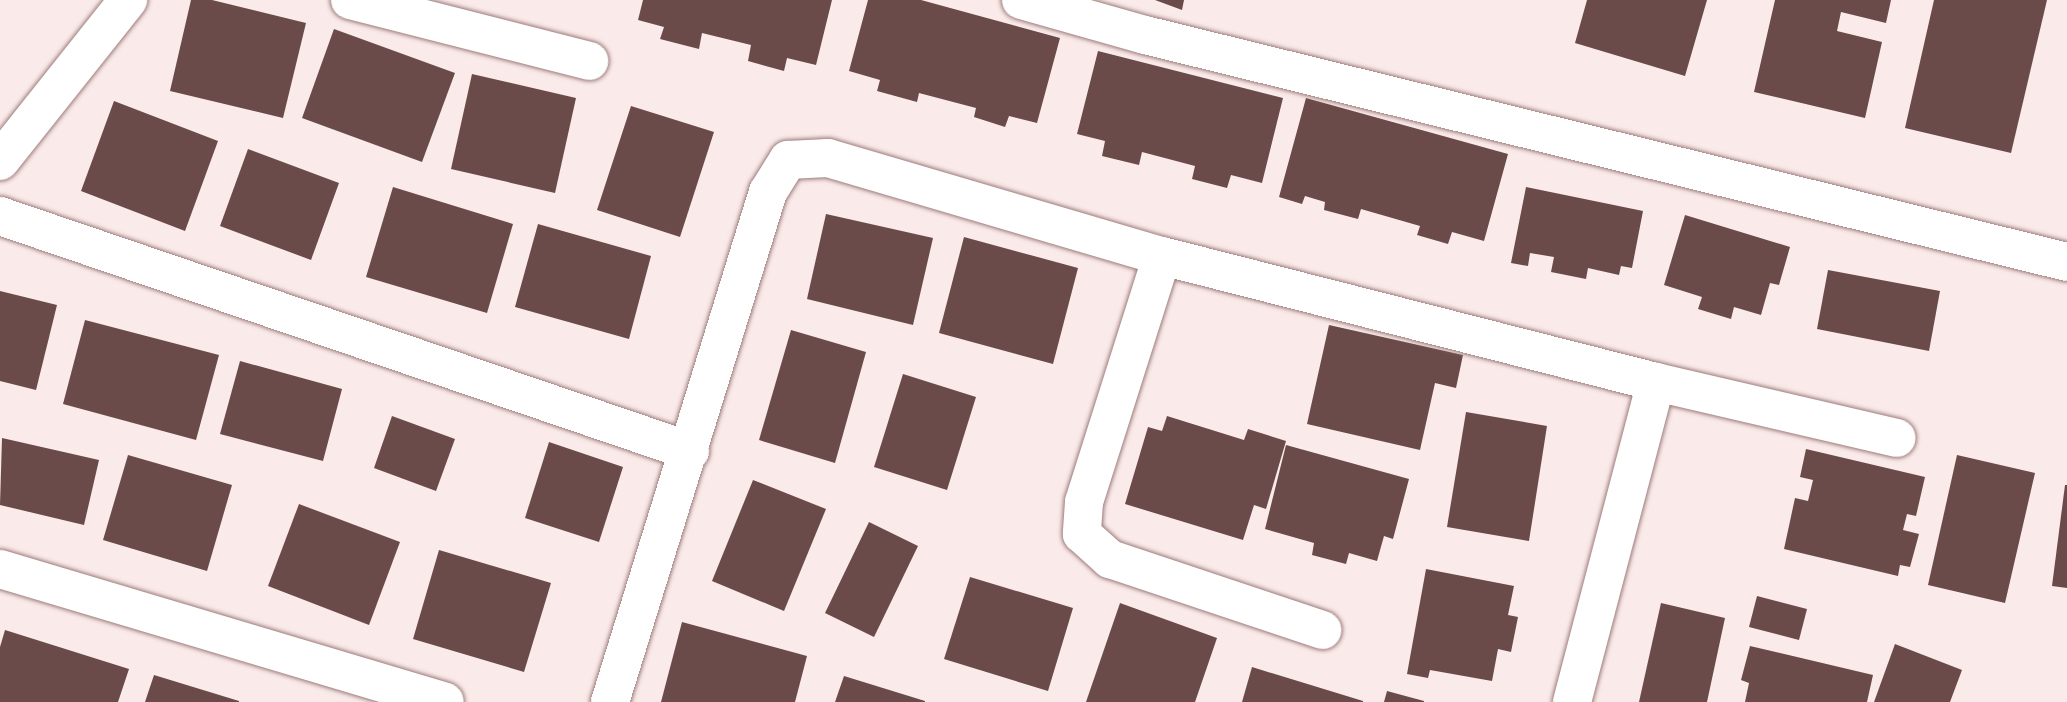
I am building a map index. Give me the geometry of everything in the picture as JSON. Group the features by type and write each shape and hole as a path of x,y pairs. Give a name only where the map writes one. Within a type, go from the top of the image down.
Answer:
{"street":[{"path":"0,161 128,0"},
{"path":"350,0 589,61"},
{"path":"1021,0 1145,35 2067,262"},
{"path":"610,702 691,451 768,192 788,160 828,158 1162,256 1656,382 1897,438"},
{"path":"0,216 691,451"},
{"path":"1162,256 1084,502 1083,534 1110,559 1322,630"},
{"path":"1572,702 1656,382"},
{"path":"0,569 445,702"}],"building":[{"path":"191,0 212,0 306,23 283,118 170,91"},
{"path":"643,0 832,0 816,65 787,58 784,71 748,61 751,45 702,33 699,49 660,39 664,27 638,20"},
{"path":"868,0 921,0 1060,38 1037,123 1009,116 1005,127 974,117 976,108 919,93 917,102 877,91 880,80 849,71"},
{"path":"1155,0 1184,0 1182,10"},
{"path":"1587,0 1707,0 1685,76 1575,43"},
{"path":"1775,0 1891,0 1886,23 1841,12 1837,31 1882,42 1865,118 1754,92"},
{"path":"1934,0 2047,0 2011,153 1905,128"},
{"path":"334,29 455,73 422,162 302,118"},
{"path":"1098,51 1283,98 1262,183 1231,175 1227,188 1192,179 1195,166 1142,152 1139,165 1102,156 1105,141 1077,134"},
{"path":"472,74 576,98 555,193 451,169"},
{"path":"1306,98 1508,154 1484,241 1452,232 1448,244 1417,235 1420,226 1361,209 1358,219 1324,210 1325,202 1305,196 1302,204 1279,197"},
{"path":"114,101 218,141 185,231 81,191"},
{"path":"631,106 714,132 680,237 597,210"},
{"path":"248,149 339,183 311,260 220,226"},
{"path":"393,187 513,224 487,313 366,277"},
{"path":"1526,187 1643,211 1632,268 1621,266 1619,275 1588,268 1586,279 1551,272 1554,257 1530,253 1528,266 1511,263"},
{"path":"826,214 933,238 913,325 807,299"},
{"path":"1685,215 1790,247 1779,285 1770,283 1761,315 1734,307 1731,319 1698,309 1702,297 1664,285"},
{"path":"538,224 651,256 629,339 515,307"},
{"path":"964,237 1078,268 1053,364 939,333"},
{"path":"1828,270 1940,291 1929,351 1817,329"},
{"path":"0,291 57,305 36,390 0,381"},
{"path":"85,320 219,355 196,440 63,404"},
{"path":"1329,325 1463,355 1456,388 1435,383 1420,450 1307,424"},
{"path":"791,330 866,352 835,463 759,440"},
{"path":"240,361 342,389 323,461 220,434"},
{"path":"903,374 976,397 947,490 874,467"},
{"path":"1466,412 1547,426 1529,541 1447,527"},
{"path":"392,416 455,439 436,491 374,468"},
{"path":"1167,416 1244,440 1248,429 1286,441 1266,509 1254,505 1243,540 1125,504 1148,427 1162,431"},
{"path":"2,438 99,460 84,525 0,505"},
{"path":"549,442 623,467 599,542 525,518"},
{"path":"1286,445 1409,479 1393,539 1384,536 1377,561 1349,553 1346,564 1312,555 1314,543 1265,529"},
{"path":"1806,449 1925,477 1916,516 1907,514 1903,530 1919,534 1910,567 1900,565 1898,576 1784,549 1795,498 1808,501 1813,480 1800,477"},
{"path":"128,455 232,485 207,571 103,540"},
{"path":"1957,455 2035,473 2005,603 1928,585"},
{"path":"753,480 826,509 784,611 712,581"},
{"path":"2067,485 2067,588 2052,586"},
{"path":"299,504 400,542 369,625 268,586"},
{"path":"869,522 918,546 874,637 825,613"},
{"path":"439,550 551,583 524,672 413,639"},
{"path":"1426,569 1514,586 1508,615 1518,617 1511,652 1498,649 1492,681 1430,670 1428,678 1407,674"},
{"path":"970,577 1073,608 1048,691 944,659"},
{"path":"1757,596 1807,609 1799,640 1749,627"},
{"path":"1120,603 1217,638 1195,702 1086,702"},
{"path":"1661,603 1725,618 1707,702 1639,702"},
{"path":"682,622 807,656 795,702 661,702"},
{"path":"5,630 129,669 118,702 0,702 0,647"},
{"path":"1895,644 1962,670 1950,702 1874,702"},
{"path":"1750,646 1873,675 1867,702 1745,702 1749,683 1741,680"},
{"path":"1252,667 1363,701 1363,702 1242,702"},
{"path":"154,675 239,701 239,702 145,702"},
{"path":"844,676 925,701 925,702 835,702"},
{"path":"1387,691 1424,701 1424,702 1384,702"}]}
